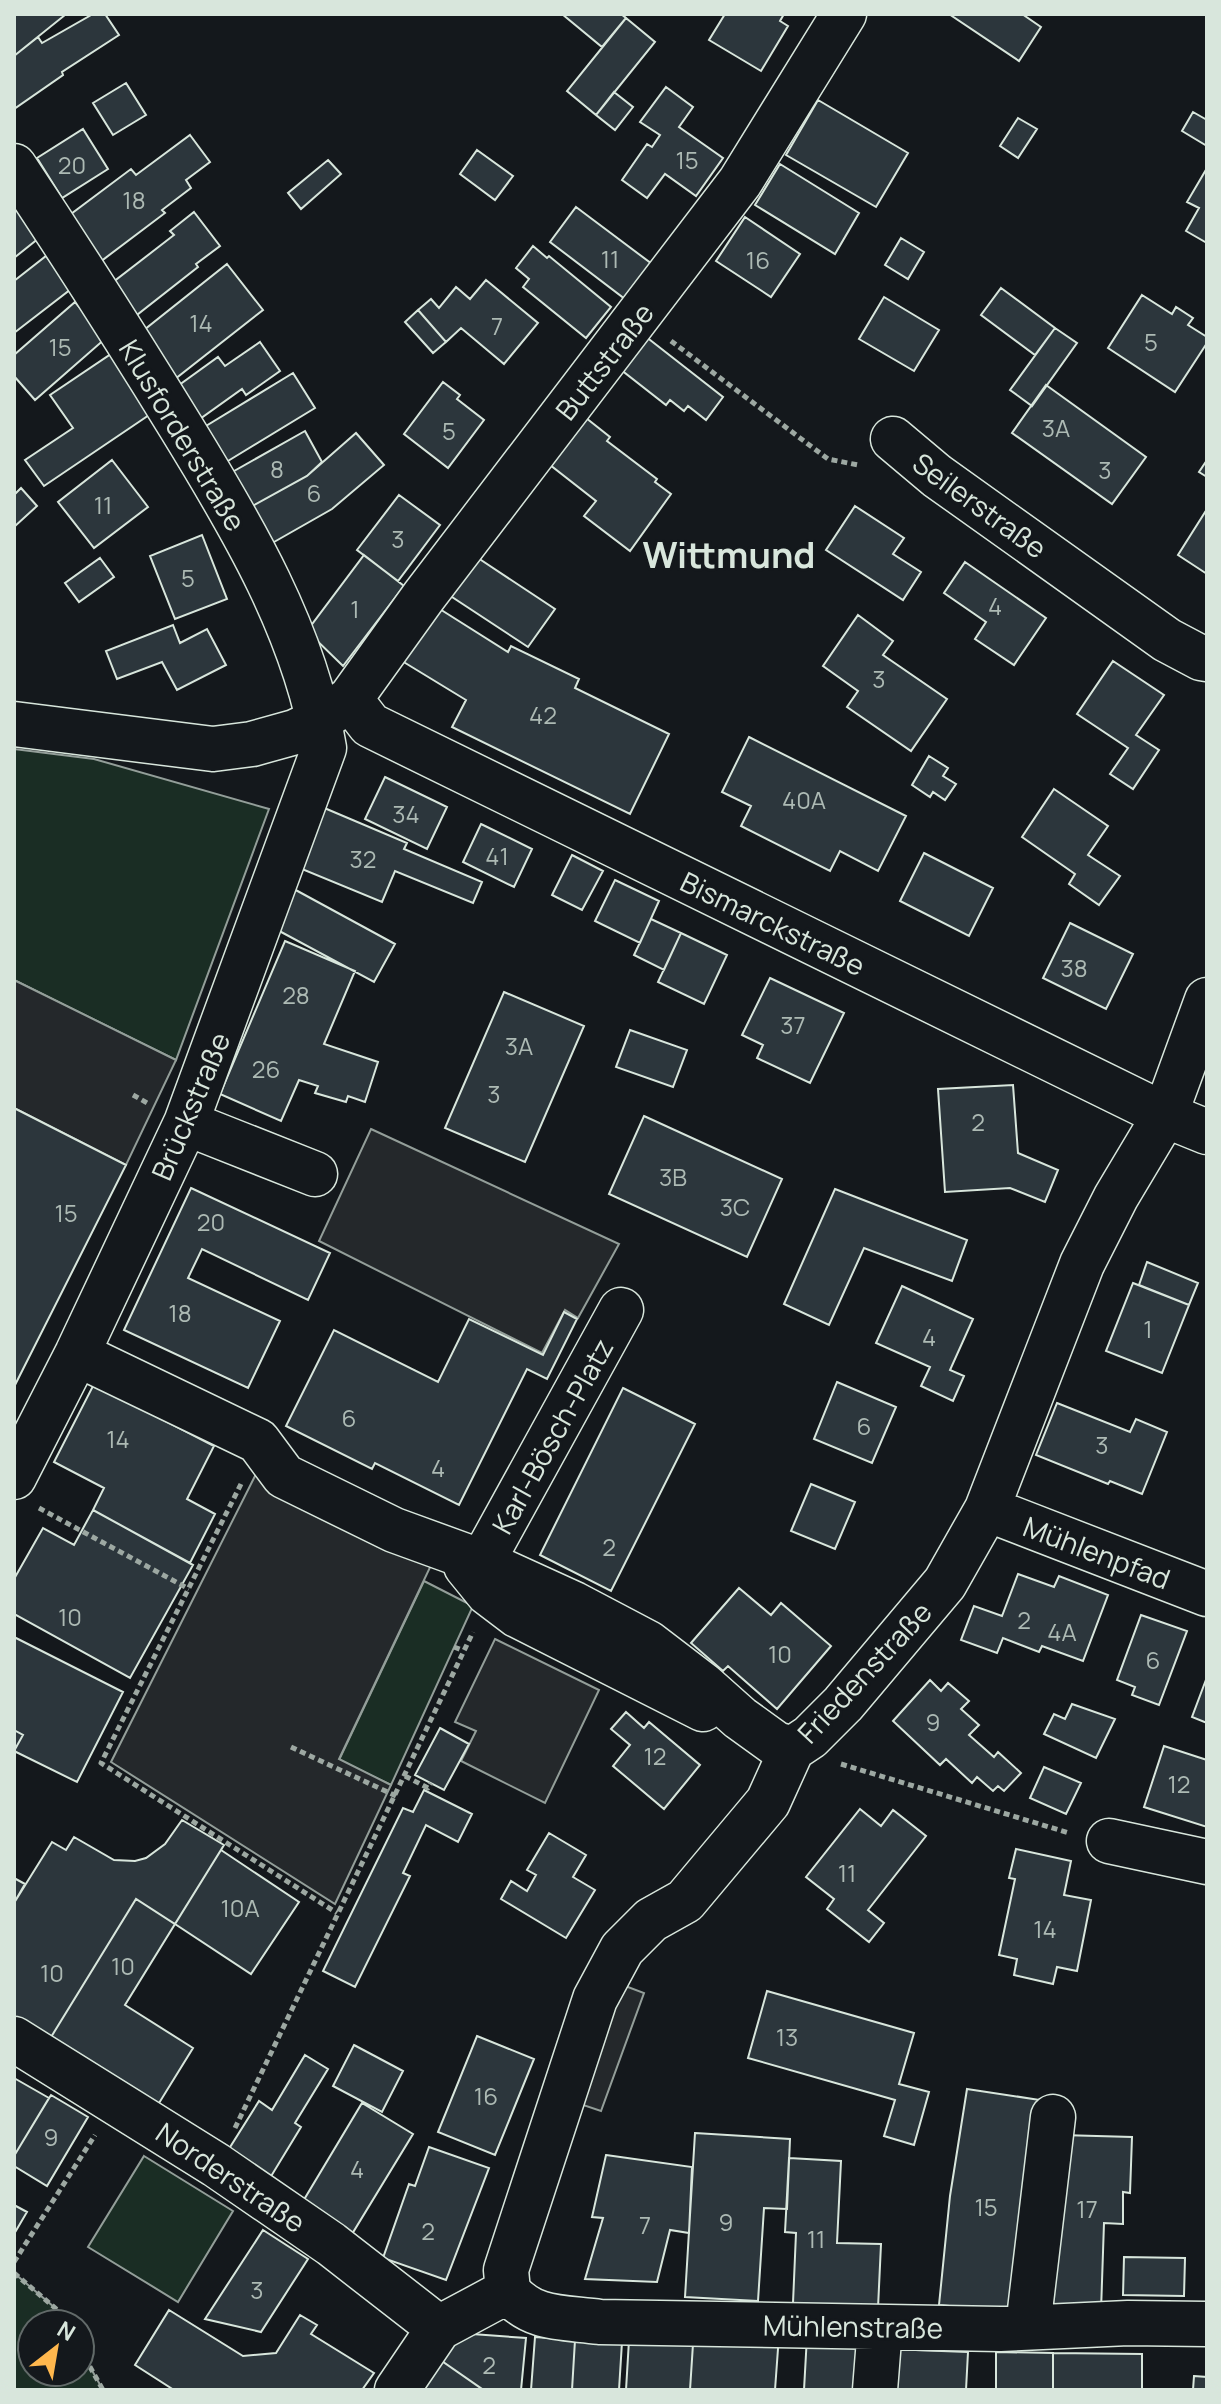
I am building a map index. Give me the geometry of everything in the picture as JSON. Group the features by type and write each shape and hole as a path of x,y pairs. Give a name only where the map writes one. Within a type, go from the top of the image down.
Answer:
{"street":[{"name":"Buttstraße","path":"335,710 740,182 844,14"},
{"name":"Klusforderstraße","path":"14,166 219,489 335,710"},
{"name":"Seilerstraße","path":"893,439 937,476 1167,640 1207,659"},
{"path":"14,724 213,749 252,744 295,732 335,710"},
{"name":"Bismarckstraße","path":"335,710 1165,1115 1207,1132"},
{"name":"Brückstraße","path":"21,1489 77,1354 186,1123 324,748 335,710"},
{"name":"Friedenstraße","path":"508,2291 506,2270 595,1999 622,1949 651,1920 685,1901 768,1802 792,1749 810,1737 843,1704 945,1583 987,1509 1082,1264 1116,1197 1165,1115 1207,1000"},
{"path":"186,1123 315,1174"},
{"name":"Karl-Bösch-Platz","path":"477,1571 621,1310"},
{"name":"Karl-Bösch-Platz","path":"77,1354 258,1441 284,1476 477,1571 574,1604 648,1643 740,1718 776,1744 792,1749"},
{"name":"Mühlenpfad","path":"987,1509 1207,1594"},
{"path":"1109,1841 1207,1862"},
{"name":"Norderstraße","path":"14,2039 216,2165 331,2244 439,2328"},
{"path":"1028,2327 1053,2117"},
{"path":"397,2390 439,2328 508,2291"},
{"name":"Mühlenstraße","path":"508,2291 519,2304 534,2313 600,2322 880,2327 1207,2324"},
{"path":"875,2390 880,2327"}],"path":[{"name":"Seilerstraße","path":"638,316 828,459 858,465 893,439"},
{"path":"258,1441 253,1459 101,1763 337,1913"},
{"path":"21,1489 189,1589"},
{"path":"216,2165 265,2071 337,1913 405,1776 477,1571"},
{"path":"454,1647 462,1650"},
{"path":"291,1747 396,1796"},
{"path":"792,1749 1084,1838 1109,1841"},
{"path":"405,1776 428,1788 431,1783"},
{"path":"14,2262 117,2101"},
{"path":"14,2273 55,2308"}],"green space":[{"path":"14,749 94,759 269,809 176,1060 14,980"},
{"path":"424,1581 473,1606 391,1785 339,1760"},
{"path":"144,2156 233,2211 178,2302 88,2247"},
{"path":"14,2273 55,2308 16,2308 16,2388 96,2388 96,2378 103,2390 14,2390"}],"shaded area":[{"path":"14,980 176,1060 126,1165 14,1108"},
{"path":"371,1129 619,1244 578,1318 565,1310 542,1353 319,1241"},
{"path":"258,1470 434,1559 339,1759 391,1785 335,1904 111,1762"},
{"path":"495,1639 599,1690 545,1803 461,1761 476,1731 455,1722"},
{"path":"620,1984 644,1993 601,2111 577,2103"}],"building":[{"path":"93,14 105,14 119,35 62,72 63,75 14,109 14,56 38,37 42,43"},
{"path":"562,14 621,14 626,18 602,47"},
{"path":"725,14 784,14 780,21 788,26 761,71 709,40"},
{"path":"949,14 1022,14 1041,27 1019,61"},
{"path":"65,15 14,56 14,16"},
{"path":"626,18 655,42 596,115 567,91"},
{"path":"126,83 146,115 113,135 93,103"},
{"path":"666,87 693,107 679,127 723,158 696,196 665,174 647,198 622,180 647,144 652,147 660,135 640,122"},
{"path":"614,92 633,107 615,130 596,115"},
{"path":"818,100 908,153 876,207 786,155"},
{"path":"1193,112 1207,120 1207,146 1182,131"},
{"path":"1018,118 1037,129 1018,158 1000,146"},
{"path":"83,129 108,169 62,198 37,158"},
{"path":"190,135 210,162 186,180 191,188 162,210 165,213 100,262 67,217 131,169 136,175"},
{"path":"477,150 513,176 495,200 460,174"},
{"path":"328,160 341,174 301,209 288,193"},
{"path":"780,164 859,213 835,254 755,205"},
{"path":"1207,168 1207,243 1186,231 1199,208 1187,202"},
{"path":"18,204 39,238 14,258 14,208"},
{"path":"576,207 652,264 625,299 550,242"},
{"path":"194,212 220,246 133,318 108,286 174,235 170,231"},
{"path":"745,217 800,254 771,297 716,261"},
{"path":"901,238 924,252 908,279 885,265"},
{"path":"533,246 611,307 586,338 523,287 529,279 516,268"},
{"path":"46,256 71,289 14,333 14,281"},
{"path":"227,264 263,310 175,379 139,334"},
{"path":"486,280 538,323 504,364 461,328 446,342 418,310 431,299 439,308 456,287 470,299"},
{"path":"1001,288 1055,328 1035,355 981,315"},
{"path":"1142,295 1172,314 1176,307 1193,318 1188,325 1207,337 1207,343 1175,392 1108,348"},
{"path":"884,297 939,330 914,371 859,339"},
{"path":"75,302 106,338 35,400 14,376 14,355"},
{"path":"418,310 446,342 433,353 405,322"},
{"path":"1055,328 1077,343 1032,406 1010,390"},
{"path":"645,336 723,397 706,420 688,406 684,411 670,400 666,405 620,369"},
{"path":"260,342 280,371 246,395 242,389 197,421 175,388 218,357 225,366"},
{"path":"111,354 152,413 44,486 25,460 73,428 50,395"},
{"path":"293,373 315,408 223,464 201,429"},
{"path":"443,382 460,395 457,399 484,420 448,468 404,434"},
{"path":"1046,385 1146,457 1112,504 1012,433"},
{"path":"581,414 610,437 607,441 657,479 655,482 671,494 630,551 584,516 596,501 545,461"},
{"path":"305,431 322,462 307,476 247,509 227,475"},
{"path":"356,433 384,465 332,509 267,546 247,509 307,476"},
{"path":"112,460 148,507 94,548 58,502"},
{"path":"1207,460 1207,477 1199,472"},
{"path":"21,488 37,506 14,527 14,495"},
{"path":"399,495 440,525 398,581 357,550"},
{"path":"855,506 904,538 893,554 921,572 903,600 826,550"},
{"path":"1207,509 1207,574 1178,555"},
{"path":"202,535 227,599 175,619 150,556"},
{"path":"364,555 404,586 343,666 307,631"},
{"path":"475,556 555,609 528,647 449,595"},
{"path":"100,558 114,577 79,602 65,583"},
{"path":"965,562 1046,618 1014,665 975,639 986,622 944,593"},
{"path":"435,606 508,652 511,646 579,679 575,688 669,734 630,814 452,727 466,700 402,661"},
{"path":"858,615 893,641 883,655 947,699 911,751 847,707 858,691 823,666"},
{"path":"173,625 180,643 207,629 226,665 177,690 162,662 117,679 106,651"},
{"path":"1113,661 1164,695 1136,735 1159,750 1133,789 1110,774 1128,748 1077,714"},
{"path":"749,737 906,816 878,871 840,851 830,871 741,826 751,806 722,792"},
{"path":"929,756 948,768 943,776 956,784 945,800 933,792 930,797 912,785"},
{"path":"385,777 447,807 427,849 365,819"},
{"path":"1054,789 1108,826 1088,855 1120,876 1099,905 1069,884 1075,874 1022,837"},
{"path":"322,807 407,843 404,849 482,882 473,903 395,871 382,902 297,867"},
{"path":"481,824 532,849 514,887 463,862"},
{"path":"924,853 993,888 969,936 900,901"},
{"path":"572,855 603,871 582,910 552,895"},
{"path":"615,880 659,901 640,943 595,921"},
{"path":"292,888 395,944 374,982 270,926"},
{"path":"651,919 681,933 664,970 634,955"},
{"path":"1070,923 1133,954 1106,1009 1043,978"},
{"path":"681,933 727,955 704,1004 658,982"},
{"path":"285,941 355,971 324,1044 378,1062 365,1102 348,1096 346,1102 315,1093 318,1086 299,1080 281,1121 220,1094"},
{"path":"770,978 844,1013 810,1083 757,1058 763,1045 742,1035"},
{"path":"504,992 584,1026 525,1162 445,1128"},
{"path":"630,1030 687,1050 673,1087 616,1067"},
{"path":"1013,1085 1018,1153 1058,1170 1045,1202 1010,1188 945,1192 938,1089"},
{"path":"14,1108 126,1165 14,1387"},
{"path":"644,1116 782,1179 747,1257 609,1194"},
{"path":"191,1188 330,1253 308,1300 202,1249 188,1278 280,1321 248,1388 124,1330"},
{"path":"835,1189 967,1240 952,1281 864,1248 829,1325 784,1304"},
{"path":"1147,1262 1198,1283 1189,1305 1139,1285"},
{"path":"1133,1283 1189,1305 1162,1373 1106,1351"},
{"path":"902,1286 973,1319 950,1370 964,1376 953,1401 921,1386 930,1367 876,1343"},
{"path":"564,1312 577,1319 547,1379 527,1369 459,1505 375,1463 372,1469 286,1426 334,1330 438,1382 469,1319 543,1355"},
{"path":"837,1382 896,1407 872,1463 814,1439"},
{"path":"94,1384 214,1446 187,1499 215,1514 190,1563 93,1510 104,1488 54,1462"},
{"path":"623,1388 695,1424 611,1591 540,1555"},
{"path":"1057,1403 1130,1432 1136,1419 1167,1432 1142,1494 1036,1455"},
{"path":"811,1484 855,1502 835,1549 791,1531"},
{"path":"93,1510 193,1565 130,1678 14,1614 14,1579 43,1528 74,1545"},
{"path":"1018,1574 1054,1587 1059,1576 1108,1595 1083,1661 1042,1646 1039,1652 1003,1638 997,1653 961,1640 974,1606 1002,1616"},
{"path":"739,1588 771,1615 781,1603 831,1646 777,1709 728,1666 723,1671 691,1643"},
{"path":"1141,1615 1187,1631 1159,1705 1132,1695 1135,1687 1117,1680"},
{"path":"14,1637 123,1692 77,1782 14,1751 23,1735 14,1730"},
{"path":"1207,1677 1207,1723 1192,1717"},
{"path":"930,1680 941,1691 948,1683 969,1701 961,1709 979,1725 969,1735 994,1757 998,1752 1021,1773 1004,1791 998,1786 993,1791 977,1777 972,1783 946,1759 940,1765 893,1721"},
{"path":"1072,1704 1115,1719 1096,1758 1044,1734 1054,1714 1065,1719"},
{"path":"626,1712 644,1728 649,1722 700,1765 664,1809 613,1766 630,1745 611,1729"},
{"path":"440,1728 469,1744 444,1790 415,1775"},
{"path":"14,1730 23,1735 14,1751"},
{"path":"1164,1746 1207,1760 1207,1827 1144,1807"},
{"path":"1044,1767 1081,1783 1066,1814 1030,1798"},
{"path":"424,1790 472,1814 458,1842 426,1825 403,1873 410,1876 355,1987 323,1971 403,1808 413,1812"},
{"path":"860,1809 881,1826 893,1810 926,1836 868,1910 884,1923 869,1942 827,1909 834,1899 806,1877"},
{"path":"182,1820 224,1845 175,1924 136,1899 48,2042 14,2021 14,1903 52,1842 66,1850 74,1837 114,1860 135,1861 146,1858 165,1844"},
{"path":"549,1833 586,1855 573,1877 595,1890 566,1938 501,1899 511,1881 527,1891 536,1875 527,1870"},
{"path":"1016,1849 1071,1861 1064,1895 1091,1900 1077,1971 1057,1967 1053,1984 1014,1975 1017,1959 999,1955 1015,1879 1009,1878"},
{"path":"221,1850 299,1902 251,1974 175,1924"},
{"path":"14,1878 25,1884 14,1903"},
{"path":"136,1899 175,1924 125,2005 193,2048 156,2108 48,2042"},
{"path":"767,1991 914,2033 899,2084 929,2092 914,2145 884,2136 895,2100 748,2058"},
{"path":"477,2036 534,2059 495,2155 438,2132"},
{"path":"354,2045 403,2071 382,2112 333,2086"},
{"path":"305,2055 328,2069 295,2123 301,2127 270,2178 227,2152 259,2101 272,2110"},
{"path":"14,2078 49,2098 14,2156"},
{"path":"967,2089 1040,2100 1021,2216 1012,2312 939,2305 950,2196"},
{"path":"51,2095 88,2117 47,2186 14,2166 14,2156"},
{"path":"362,2103 413,2134 352,2234 302,2203"},
{"path":"695,2133 790,2139 787,2209 764,2208 758,2301 685,2297"},
{"path":"1061,2135 1132,2137 1130,2193 1123,2192 1123,2224 1104,2223 1101,2311 1047,2308"},
{"path":"429,2147 489,2168 446,2280 383,2258 409,2184 415,2186"},
{"path":"606,2155 692,2167 689,2233 670,2230 657,2282 585,2279 603,2218 592,2217"},
{"path":"789,2158 841,2161 837,2243 881,2244 878,2308 793,2303 796,2233 785,2232"},
{"path":"14,2205 27,2212 14,2234"},
{"path":"263,2230 308,2259 261,2332 205,2319"},
{"path":"1124,2257 1185,2258 1184,2296 1123,2295"},
{"path":"169,2310 243,2356 276,2353 300,2315 317,2325 311,2334 374,2373 362,2390 174,2390 135,2365"},
{"path":"458,2333 526,2338 521,2390 482,2389 439,2359"},
{"path":"779,2335 775,2390 690,2390 693,2344"},
{"path":"807,2336 864,2340 861,2390 804,2390"},
{"path":"535,2337 575,2340 572,2390 531,2390"},
{"path":"575,2340 622,2342 619,2390 572,2390"},
{"path":"629,2340 693,2344 690,2390 626,2390"},
{"path":"889,2349 968,2352 966,2390 888,2390"},
{"path":"996,2352 1053,2353 1053,2390 996,2390"},
{"path":"1053,2353 1142,2354 1142,2390 1053,2390"},
{"path":"439,2359 482,2389 418,2390"},
{"path":"1194,2376 1207,2377 1207,2390 1193,2390"}],"district":[{"name":"Wittmund","path":"729,554"}]}
